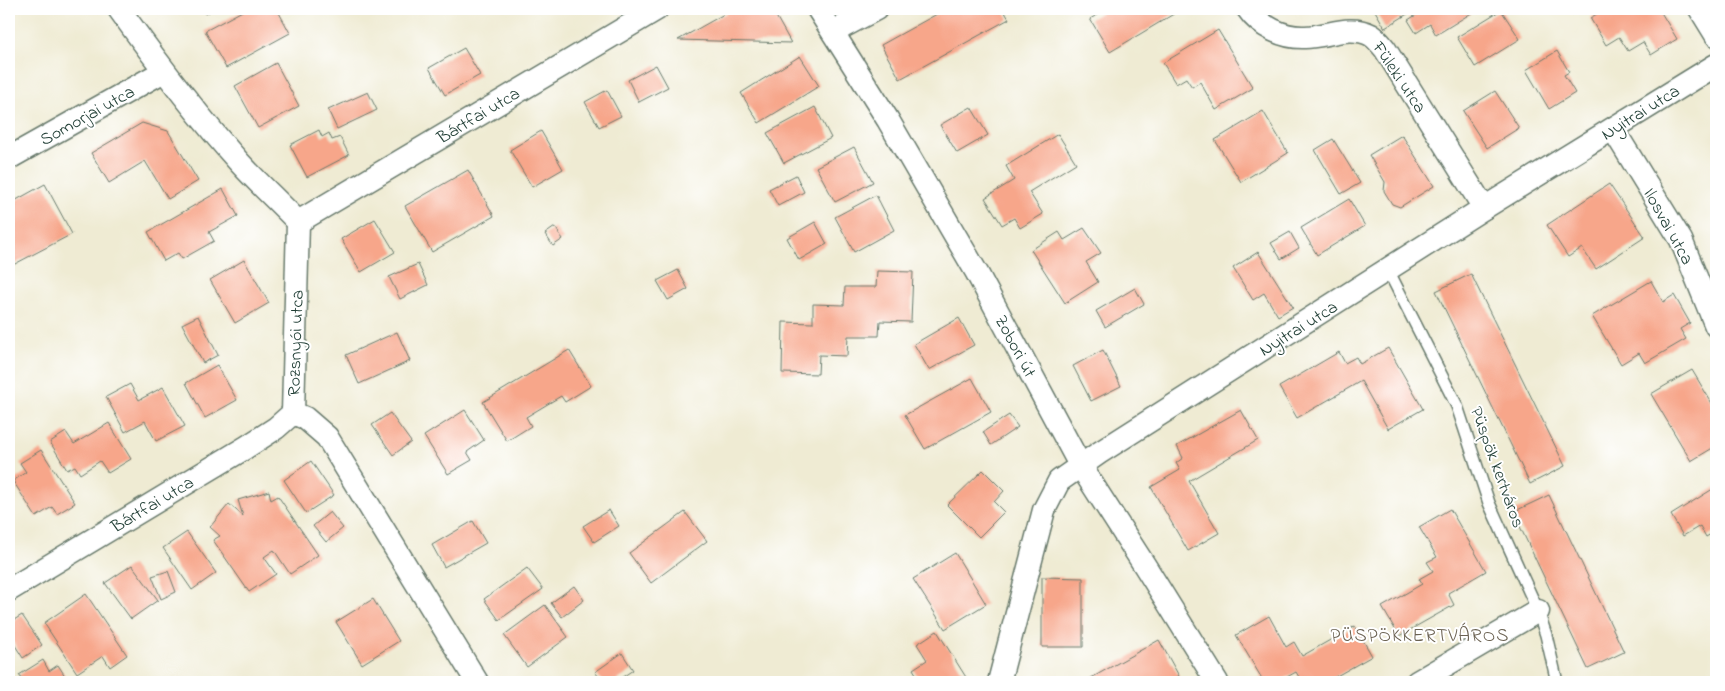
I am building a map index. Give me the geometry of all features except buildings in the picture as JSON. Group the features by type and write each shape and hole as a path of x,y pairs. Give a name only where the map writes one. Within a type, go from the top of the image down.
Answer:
{"street":[{"path":"120,9 164,71 240,163 298,222"},
{"name":"Bártfai utca","path":"298,222 657,9"},
{"name":"Zobori út","path":"818,9 888,120 977,273 1080,465 1146,566 1217,682"},
{"path":"833,32 876,9"},
{"name":"Füleki utca","path":"1248,9 1254,18 1269,29 1289,36 1306,38 1342,31 1358,31 1372,36 1385,48 1484,208"},
{"path":"1700,9 1716,35"},
{"name":"Nyitrai utca","path":"999,682 1044,510 1059,481 1080,465 1484,208 1716,65"},
{"name":"Somorjai utca","path":"9,158 164,71"},
{"name":"Ilosvai utca","path":"1613,129 1680,240 1716,326"},
{"name":"Rozsnyói utca","path":"298,222 293,413 305,418 327,437 477,682"},
{"name":"Bártfai utca","path":"9,590 245,448 276,428 293,413"},
{"path":"1417,682 1538,612"}],"lane":[{"name":"Püspök kertváros","path":"1388,270 1457,406 1489,503 1538,612 1546,635 1557,682"}],"district":[{"name":"PÜSPÖKKERTVÁROS","path":"1420,634"}]}
